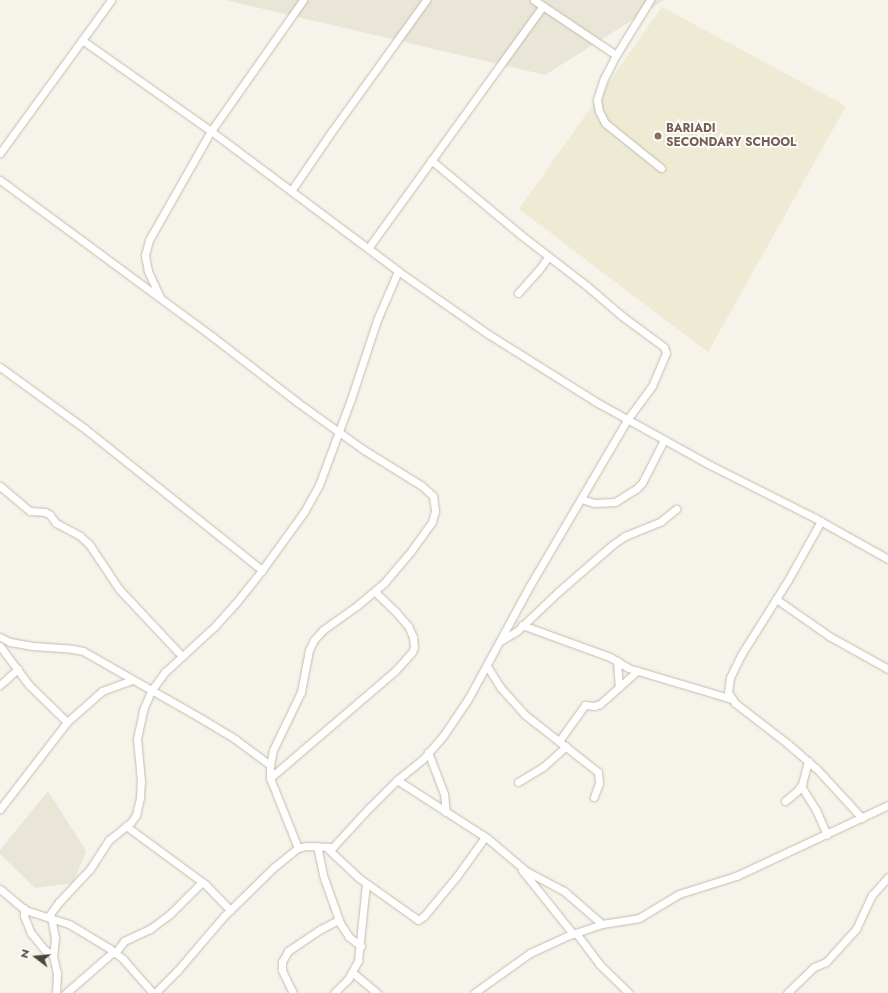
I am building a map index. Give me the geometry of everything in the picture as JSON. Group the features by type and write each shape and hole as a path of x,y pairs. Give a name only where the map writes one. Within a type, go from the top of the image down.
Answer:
{"street":[{"path":"0,153 111,0"},
{"path":"161,299 148,271 145,255 149,240 211,131 303,0"},
{"path":"291,191 426,0"},
{"path":"534,0 616,55"},
{"path":"650,0 616,55 603,82 597,100 599,111 605,123 661,168"},
{"path":"369,247 543,6"},
{"path":"82,40 211,131 369,247 398,271 488,334 627,420 710,465 821,521 888,559"},
{"path":"0,889 24,908 69,924 114,953 154,993 177,971 230,910 272,868 298,848 317,846 327,848 337,844 397,780 443,736 468,700 529,587 627,420 652,386 662,365 666,350 622,316 587,286 548,257 431,160"},
{"path":"0,180 298,402 364,450 422,486 433,496 435,511 432,522 412,550 384,583 323,630 314,640 309,650 300,692 273,750 270,764 270,778 298,848"},
{"path":"518,293 548,257"},
{"path":"56,993 57,973 53,955 55,938 49,917 59,902 90,869 109,840 126,826 136,815 140,798 141,781 137,739 142,710 151,691 161,677 215,626 262,570 304,512 319,485 340,432 377,320 398,271"},
{"path":"0,367 84,428 262,570"},
{"path":"581,500 594,503 615,502 636,489 642,483 664,440"},
{"path":"0,486 30,511 44,512 50,515 56,523 80,536 89,544 129,601 182,656"},
{"path":"501,641 517,631 612,545 625,536 660,522 676,509"},
{"path":"821,521 776,600 741,655 730,678 728,692 740,708 808,761 862,818"},
{"path":"270,778 395,671 412,652 414,647 413,637 408,626 374,591"},
{"path":"776,600 829,636 888,669"},
{"path":"522,625 617,661 637,671 732,698"},
{"path":"0,637 10,642 26,645 83,651 228,735 270,764"},
{"path":"0,646 30,685 67,722"},
{"path":"617,661 619,687"},
{"path":"487,666 500,687 524,714 598,772 599,783 594,797"},
{"path":"0,685 18,669"},
{"path":"559,741 584,705 594,706 600,704 637,671"},
{"path":"0,809 67,722 102,692 132,680"},
{"path":"518,782 543,767 566,746"},
{"path":"428,752 444,794 446,812"},
{"path":"785,801 800,786 805,776 808,761"},
{"path":"397,780 485,836 521,867 599,964 629,993"},
{"path":"800,786 816,810 828,834"},
{"path":"474,993 530,953 602,924 639,918 679,894 736,876 888,805"},
{"path":"126,826 202,882 230,910"},
{"path":"327,848 366,884 420,920 457,876 485,836"},
{"path":"317,846 324,878 338,920 349,937 361,946"},
{"path":"521,867 564,891 602,924"},
{"path":"787,993 814,967 826,962 856,929 872,895 888,877"},
{"path":"66,993 114,953 124,941 150,929 170,914 202,882"},
{"path":"334,993 348,979 358,961 361,946 366,884"},
{"path":"24,908 24,916 31,933 46,950 53,955"},
{"path":"293,993 282,970 282,962 288,951 321,928 338,920"},
{"path":"352,972 377,993"}],"shaded area":[{"path":"225,0 664,0 545,75"},
{"path":"662,7 846,106 708,352 519,209"},
{"path":"48,791 86,851 73,883 35,888 0,854 0,850"}],"place":[{"name":"BARIADI SECONDARY SCHOOL","path":"658,136"}]}
